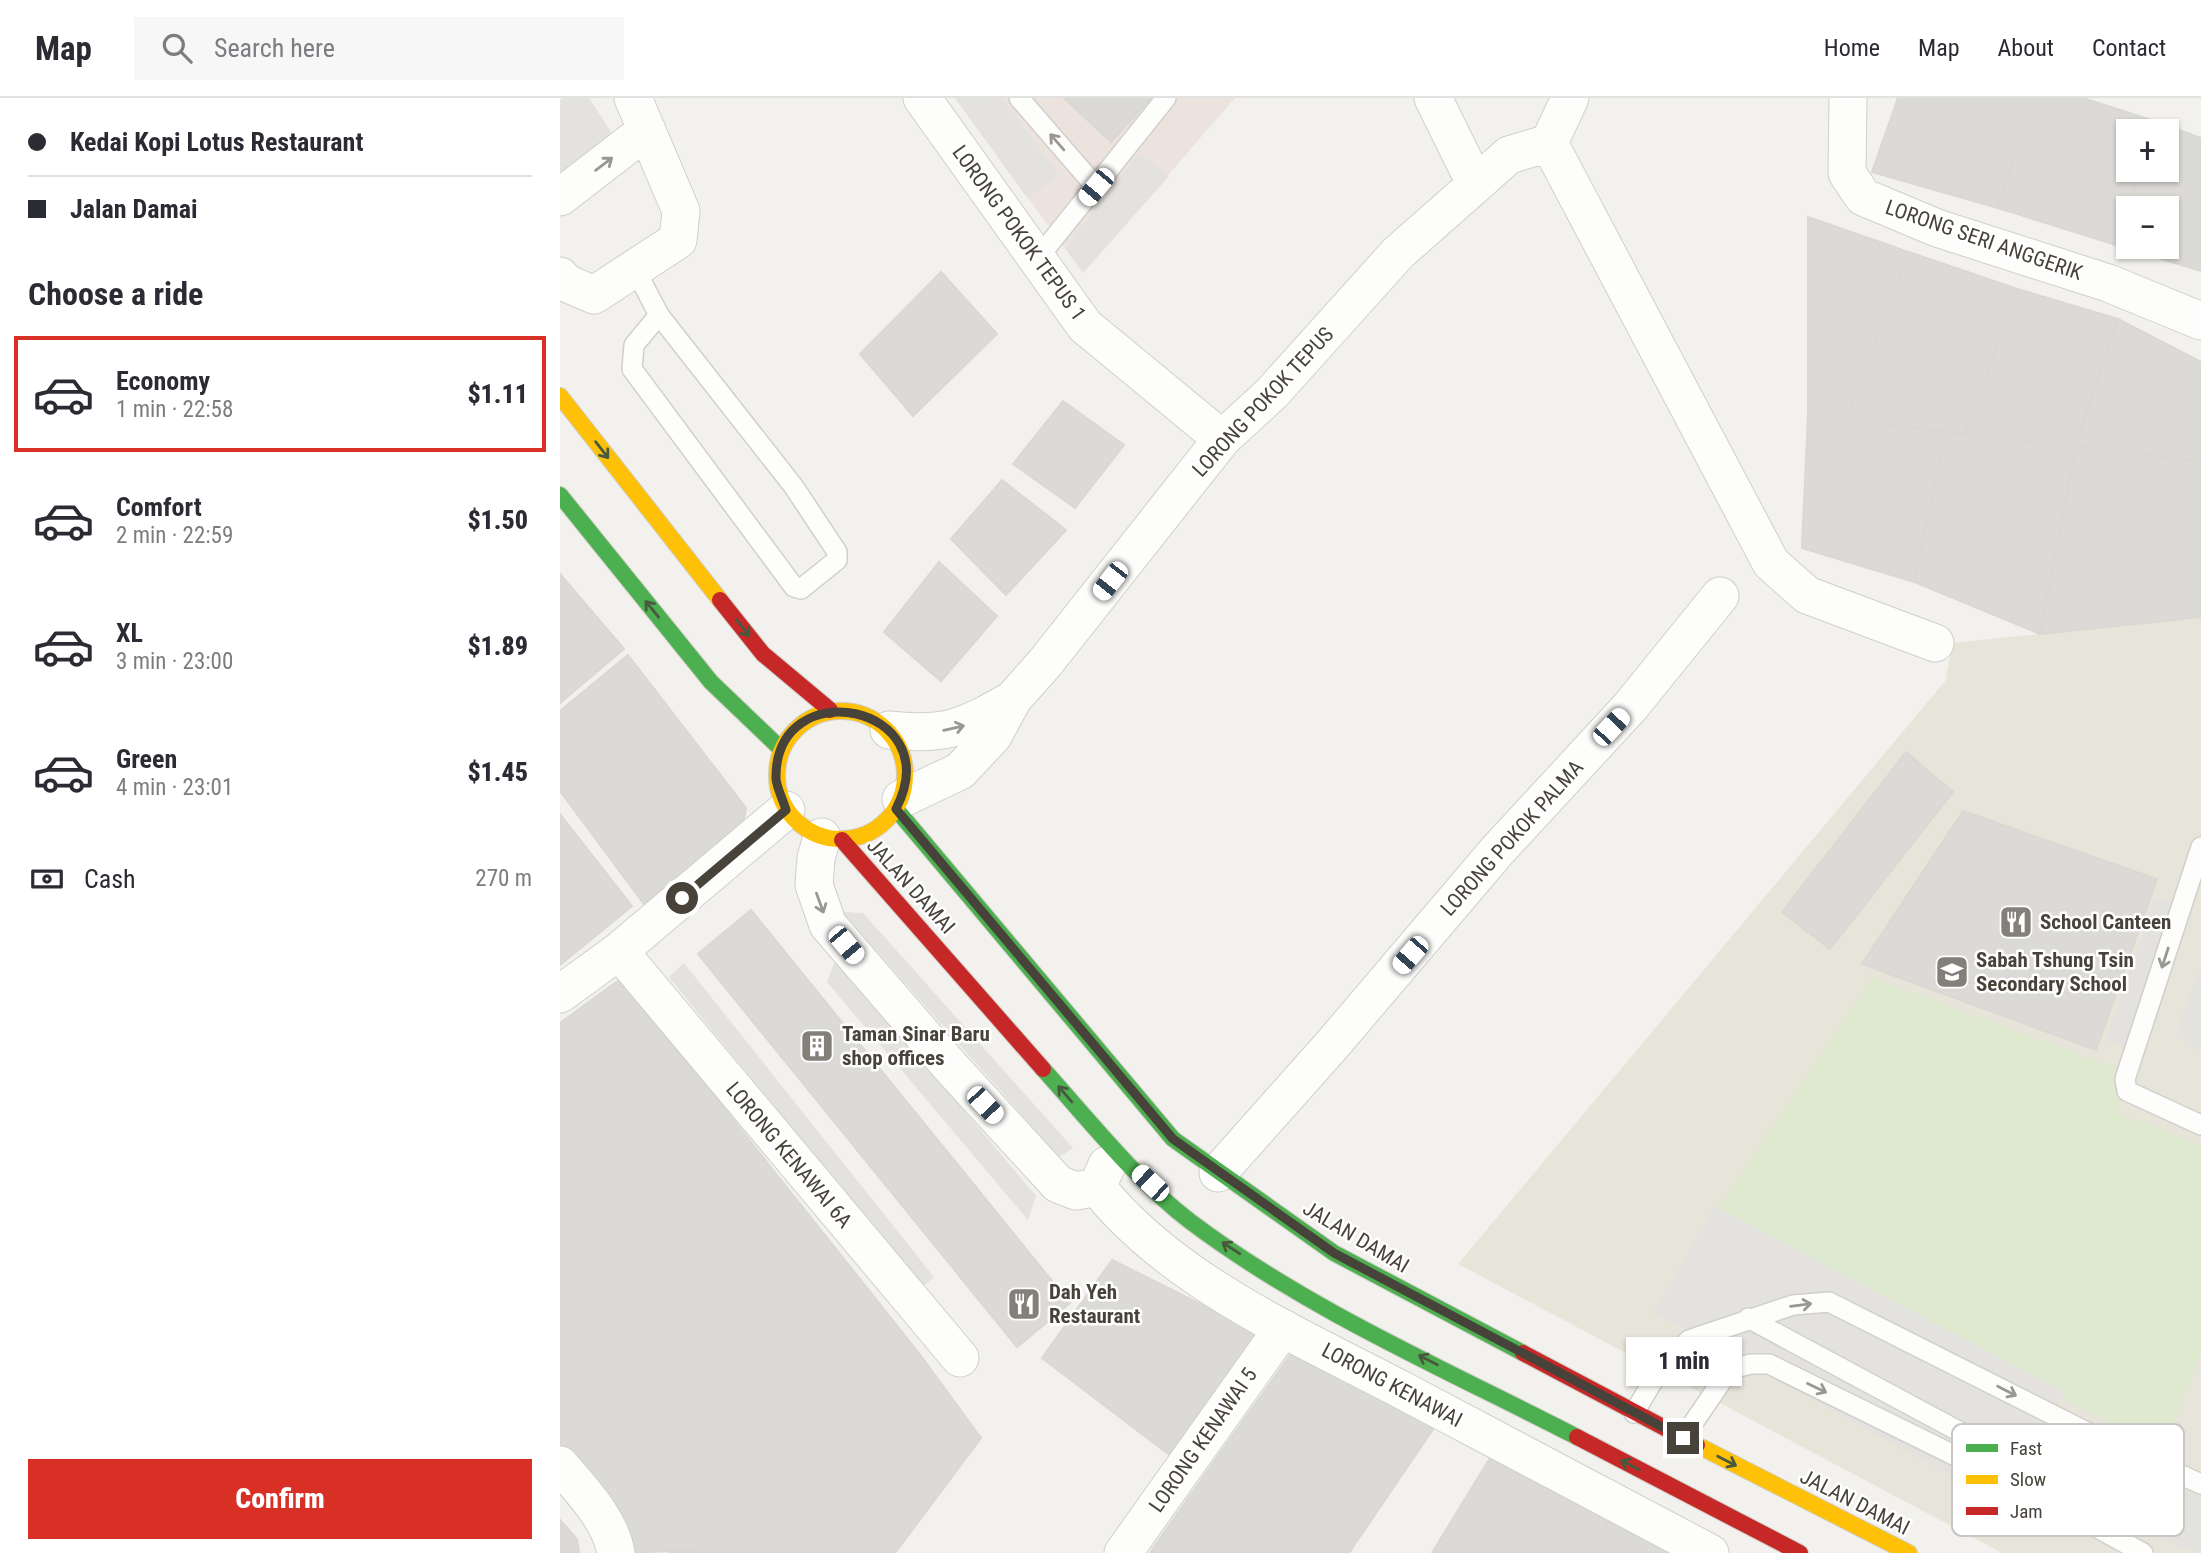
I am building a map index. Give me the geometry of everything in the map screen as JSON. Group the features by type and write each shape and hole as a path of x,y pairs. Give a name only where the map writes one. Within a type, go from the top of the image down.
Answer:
{"main road":[{"path":"560,396 763,654 830,710"},
{"path":"560,495 711,682 781,749"},
{"path":"830,710 862,713 889,730 902,751 906,775 898,804 873,832 832,839 802,827 786,810 776,780 781,749 801,723 830,710"},
{"name":"JALAN DAMAI","path":"898,804 1173,1139 1218,1173 1334,1253 1634,1413 1909,1553"},
{"name":"JALAN DAMAI","path":"832,839 1110,1145 1190,1221 1306,1297 1800,1553"}],"street":[{"name":"LORONG POKOK TEPUS 1","path":"922,98 1085,326 1223,439"},
{"path":"1433,98 1475,183"},
{"path":"1570,98 1549,143 1771,564 1807,595 1935,643"},
{"name":"LORONG SERI ANGGERIK","path":"1848,98 1847,173 1863,197 1937,228 2108,283 2201,321"},
{"path":"560,197 640,114 681,211 678,240 594,295 566,284 560,276"},
{"name":"LORONG POKOK TEPUS","path":"898,804 960,771 993,736 1013,699 1045,663 1223,439 1272,393 1398,253 1508,155 1549,143"},
{"name":"LORONG POKOK PALMA","path":"1218,1173 1332,1045 1497,851 1630,707 1720,596"},
{"name":"LORONG POKOK TEPUS","path":"889,730 927,734 967,725 1013,699"},
{"path":"560,994 619,951 786,810"},
{"path":"832,839 816,858 814,885 828,925 949,1065 1058,1184 1076,1191 1097,1187 1107,1170 1110,1145"},
{"name":"LORONG KENAWAI 6A","path":"619,951 960,1358"},
{"name":"LORONG KENAWAI","path":"1097,1187 1122,1219 1195,1275 1283,1328 1710,1553"},
{"name":"LORONG KENAWAI 5","path":"1123,1553 1283,1328"},
{"path":"560,1465 591,1503 614,1540 616,1553"}],"lane":[{"path":"1019,98 1096,187"},
{"path":"1038,258 1166,98"},
{"path":"635,269 659,314 794,487 837,552 837,560 801,589 794,587 632,369 634,345 659,314"},
{"path":"2201,847 2125,1079 2127,1091 2201,1125"},
{"path":"1634,1413 1660,1369 1689,1340 1793,1305 1829,1302 2071,1424"},
{"path":"1748,1318 1952,1428"},
{"path":"1683,1438 1730,1368 1769,1364 1952,1454"},
{"path":"2184,1477 2201,1485"},
{"path":"2112,1536 2143,1553"}],"shaded area":[{"path":"589,98 617,141 560,179 560,100"},
{"path":"955,98 1235,98 1083,273"},
{"path":"955,98 1002,98 1059,175 1028,199"},
{"path":"1140,153 1169,176 1083,273 1065,248"},
{"name":"Sabah Tshung Tsin Secondary School","path":"2201,617 2201,1553 2002,1553 1970,1536 2184,1536 2184,1424 1952,1424 1952,1526 1458,1264 1946,680 1952,643"},
{"path":"2155,898 2176,904 2128,1046 2106,1040"},
{"path":"842,912 863,913 1073,1148 1059,1157"},
{"path":"836,958 1036,1196 1028,1220 827,982"},
{"path":"684,963 934,1277 921,1288 669,977"},
{"path":"2201,965 2201,1041 2197,1053 2176,1034"},
{"path":"1715,1206 2064,1392 2049,1424 1952,1424 1952,1477 1654,1313"},
{"path":"2184,1491 2201,1497 2201,1553 2148,1536 2184,1536"}],"green space":[{"path":"1872,978 2117,1068 2117,1113 2201,1145 2201,1353 2173,1424 2117,1424 1715,1212"}],"building":[{"path":"1064,98 1151,98 1111,142"},
{"path":"1898,98 2032,98 1998,208 1872,172"},
{"path":"2032,98 2083,98 2148,119 2116,119 2116,182 2137,182 2132,196 2116,196 2116,245 1998,208"},
{"path":"2179,130 2201,138 2201,271 2162,259 2179,259 2179,196 2133,196 2137,182 2179,182"},
{"path":"1808,217 1909,252 1846,419 1808,414"},
{"path":"1909,252 2018,289 1965,434 1846,419"},
{"path":"941,272 997,334 913,416 860,354"},
{"path":"2018,289 2118,319 2076,446 1965,434"},
{"path":"2118,319 2201,362 2201,462 2076,446"},
{"path":"1063,401 1124,445 1075,508 1013,464"},
{"path":"1808,414 1946,432 1914,582 1802,548"},
{"path":"1946,432 2076,446 2040,634 1914,582"},
{"path":"2076,446 2201,462 2201,617 2040,634"},
{"path":"1002,480 1066,530 1006,595 951,539"},
{"path":"939,562 997,616 941,681 884,632"},
{"path":"560,574 624,649 560,703"},
{"path":"628,655 746,808 743,824 644,904 560,791 560,711"},
{"path":"1906,752 1953,792 1830,949 1782,912"},
{"name":"School Canteen","path":"1963,811 2157,879 2096,1050 1862,964"},
{"path":"560,814 632,906 560,965"},
{"name":"Taman Sinar Baru shop offices","path":"751,910 1070,1303 1017,1347 698,954"},
{"path":"619,980 708,1088 578,1192 560,1170 560,1023"},
{"path":"708,1088 777,1175 648,1281 578,1192"},
{"path":"560,1170 578,1192 560,1206"},
{"path":"777,1175 844,1259 716,1362 648,1281"},
{"path":"578,1192 648,1281 560,1352 560,1206"},
{"path":"844,1259 918,1352 789,1456 716,1362"},
{"path":"1112,1260 1259,1333 1171,1456 1042,1358"},
{"path":"648,1281 716,1362 573,1475 560,1457 560,1352"},
{"path":"1293,1351 1438,1422 1355,1544 1223,1449"},
{"path":"918,1352 981,1438 895,1553 865,1553 789,1456"},
{"path":"716,1362 801,1471 704,1549 634,1553 573,1475"},
{"path":"1223,1449 1355,1544 1349,1553 1169,1553 1156,1544"},
{"path":"1493,1453 1552,1486 1512,1553 1432,1553"},
{"path":"801,1471 865,1553 668,1553 704,1549"},
{"path":"1552,1486 1609,1519 1590,1553 1512,1553"},
{"path":"1609,1519 1674,1553 1590,1553"},
{"path":"560,1520 577,1539 579,1553 560,1553"},
{"path":"1156,1544 1169,1553 1150,1553"}],"traffic: fast":[{"path":"560,495 711,682 781,749"},
{"path":"896,809 1173,1139 1334,1253 1523,1353"},
{"path":"1043,1069 1151,1188 1191,1222 1236,1254 1330,1311 1577,1437"}],"traffic: slow":[{"path":"560,396 720,600"},
{"path":"841,711 866,716 886,730 900,750 905,775 900,800 886,820 866,834 841,839 816,834 796,820 782,800 777,775 782,750 796,730 816,716 841,711"},
{"path":"1697,1445 1909,1553"}],"traffic: jam":[{"path":"720,600 763,654 830,710"},
{"path":"842,840 1043,1069"},
{"path":"1523,1353 1697,1445"},
{"path":"1577,1437 1800,1553"}],"place":[{"name":"School Canteen","path":"2016,922"},
{"name":"Sabah Tshung Tsin Secondary School","path":"1952,972"},
{"name":"Taman Sinar Baru shop offices","path":"817,1046"},
{"name":"Dah Yeh Restaurant","path":"1024,1304"}],"route":[{"path":"682,898 786,810 776,780 781,749 801,723 830,710 862,713 889,730 902,751 906,775 896,809 1173,1139 1334,1253 1683,1438"}]}
